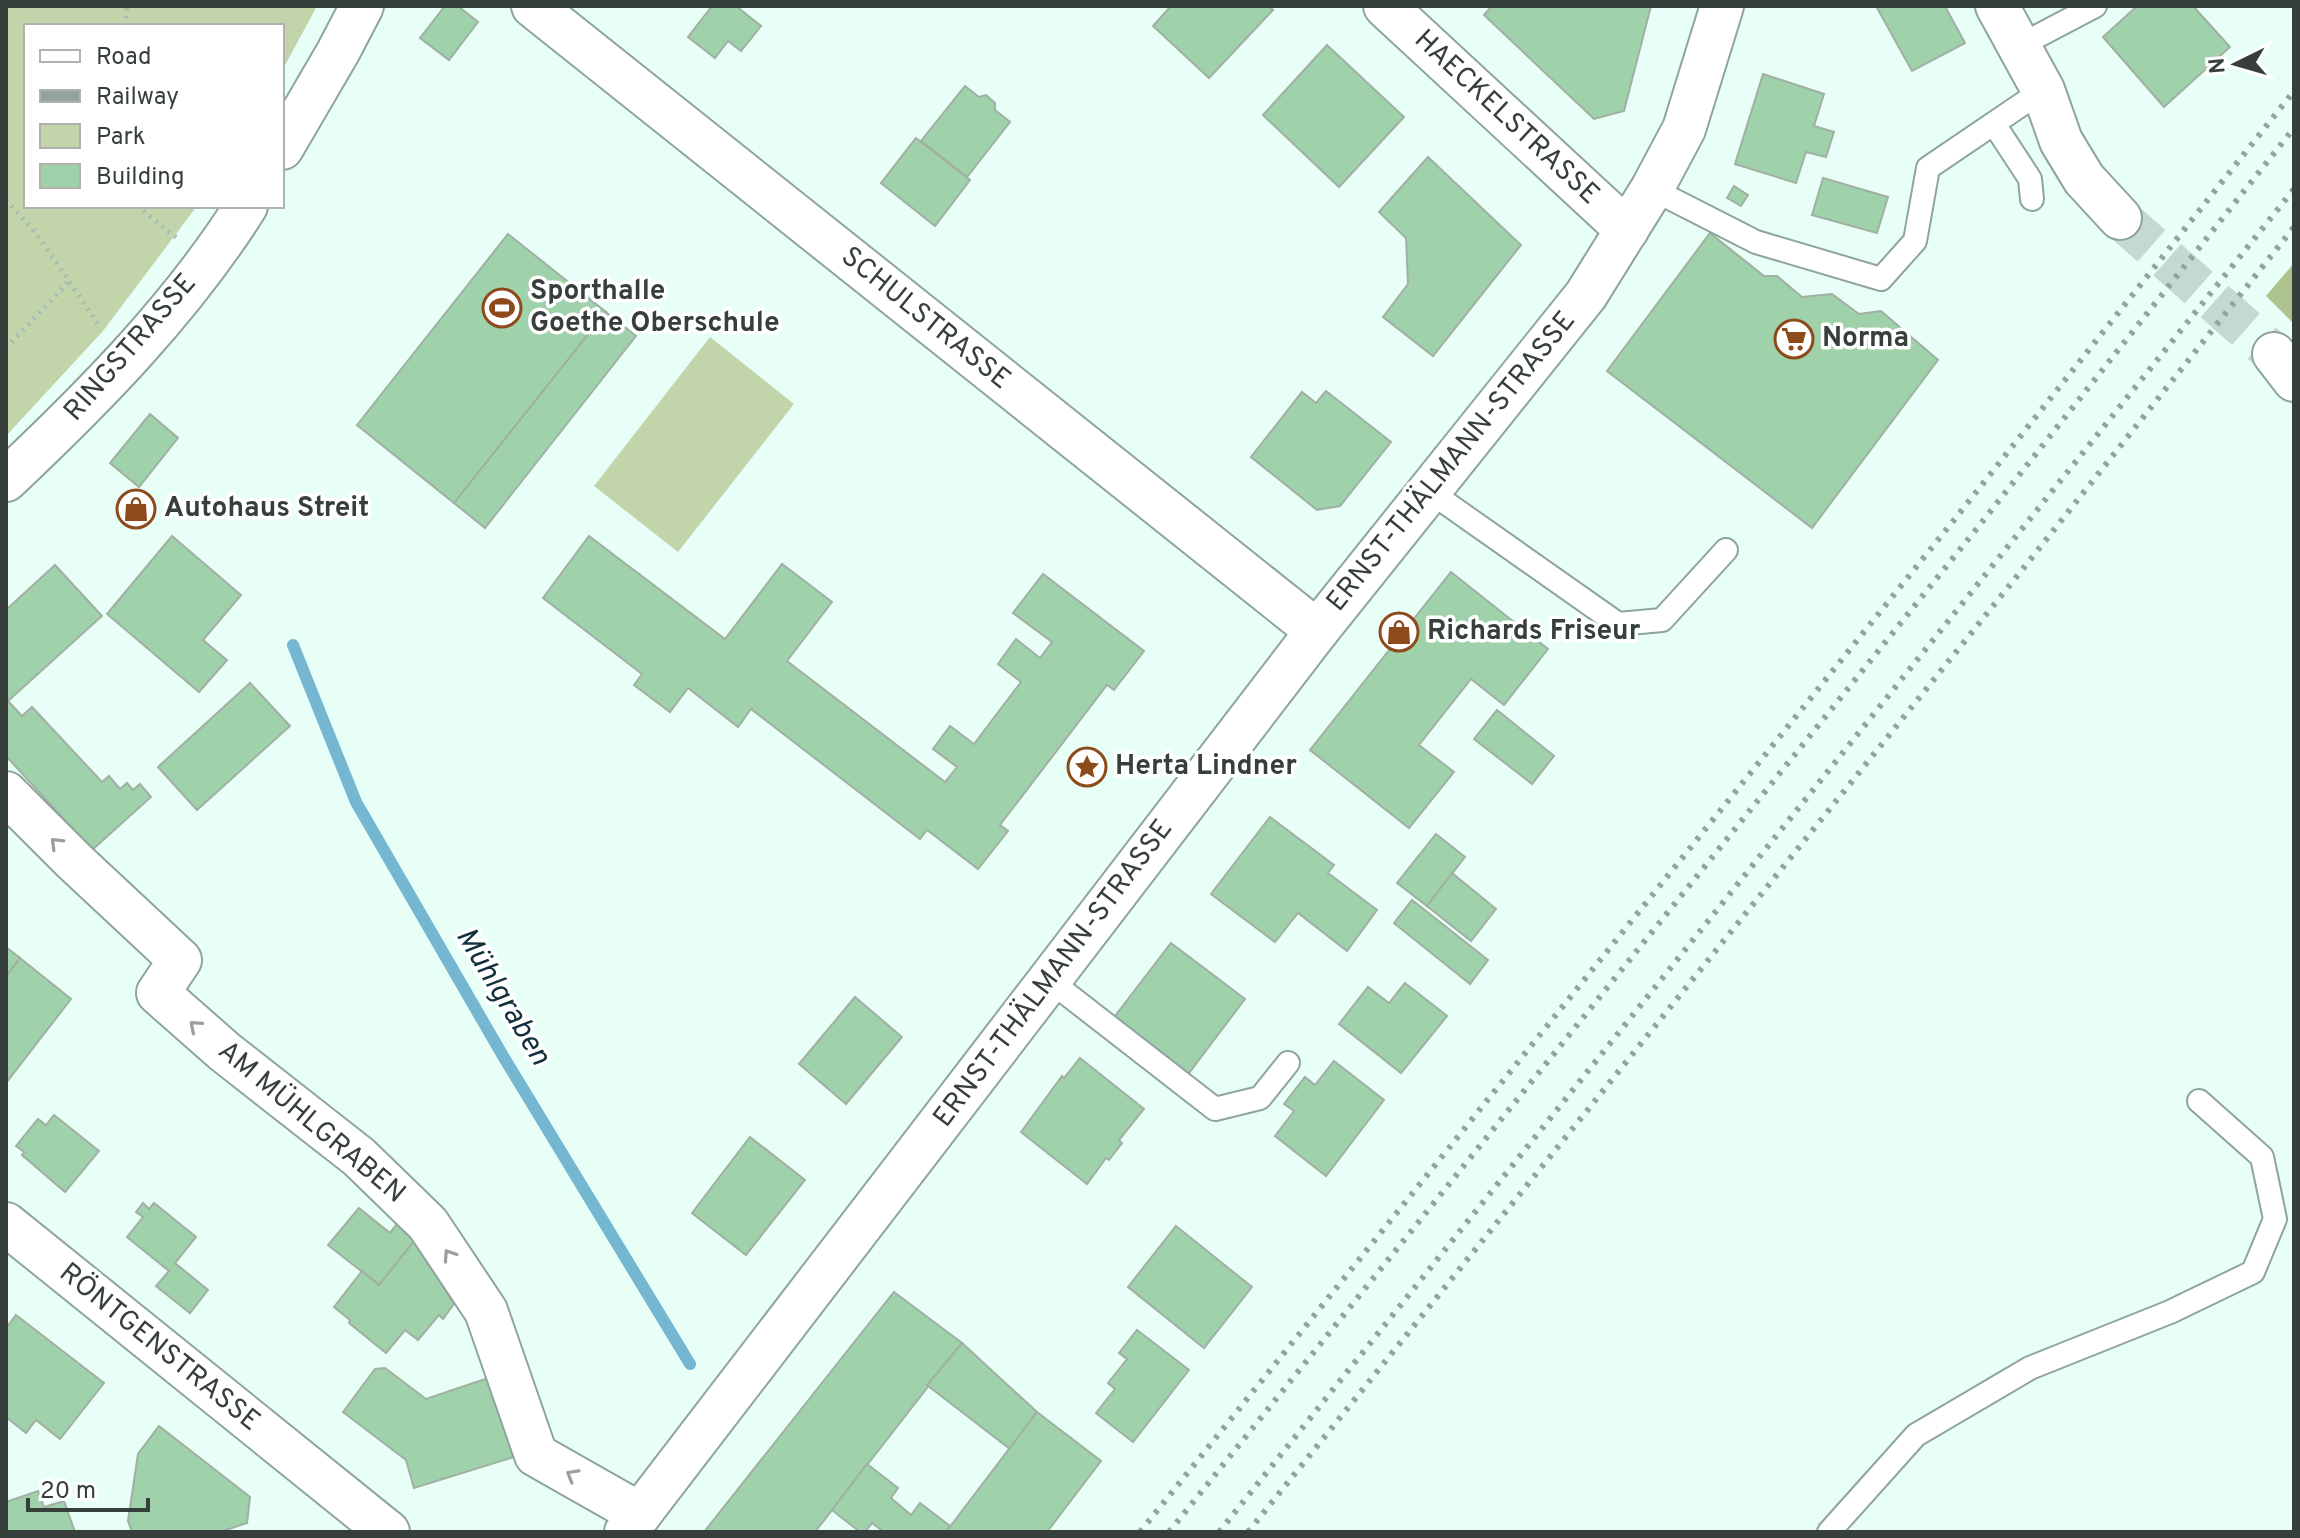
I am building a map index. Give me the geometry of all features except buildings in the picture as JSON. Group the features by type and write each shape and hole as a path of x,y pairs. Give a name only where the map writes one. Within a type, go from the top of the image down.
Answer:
{"street":[{"path":"284,144 362,6"},
{"name":"SCHULSTRASSE","path":"533,6 1317,631"},
{"name":"HAECKELSTRASSE","path":"1385,6 1627,230"},
{"name":"ERNST-THÄLMANN-STRASSE","path":"633,1523 1317,631 1586,295 1652,189 1684,129 1722,6"},
{"path":"1997,6 2043,90 2061,141 2084,179 2120,218"},
{"name":"RINGSTRASSE","path":"7,480 124,365 245,208"},
{"name":"AM MÜHLGRABEN","path":"6,793 180,960 158,993 225,1052 359,1157 428,1224 486,1311 536,1455 633,1523"},
{"name":"RÖNTGENSTRASSE","path":"6,1224 383,1531"}],"lane":[{"path":"2019,46 2095,6"},
{"path":"1652,189 1756,242 1881,279 1915,241 1928,168 2043,90"},
{"path":"1994,124 2030,179 2032,199"},
{"path":"1429,491 1618,624 1662,620 1726,550"},
{"path":"1049,980 1215,1109 1260,1098 1288,1063"},
{"path":"1829,1532 1916,1435 2030,1368 2170,1312 2253,1272 2275,1219 2262,1157 2199,1101"}],"path":[{"path":"6,200 36,233 70,280 124,365"},
{"path":"140,208 207,260"},
{"path":"6,348 70,280"}],"green space":[{"path":"6,6 317,6 284,67 284,24 24,24 24,208 195,208 103,331 6,436"},
{"path":"2294,263 2294,324 2266,296"},
{"path":"710,337 794,404 678,552 594,486"}],"waterway":[{"name":"Mühlgraben","path":"293,645 356,802 503,1056 690,1364"}],"tunnel":[{"path":"2120,218 2274,354"}],"railway":[{"path":"1140,1532 1958,515 2294,91"},
{"path":"1169,1532 1978,527 2294,128"},
{"path":"1219,1532 2294,189"},
{"path":"1248,1532 2294,227"}],"place":[{"name":"Sporthalle Goethe Oberschule","path":"502,308"},
{"name":"Norma","path":"1794,339"},
{"name":"Autohaus Streit","path":"136,509"},
{"name":"Richards Friseur","path":"1399,632"},
{"name":"Herta Lindner","path":"1087,767"}]}
